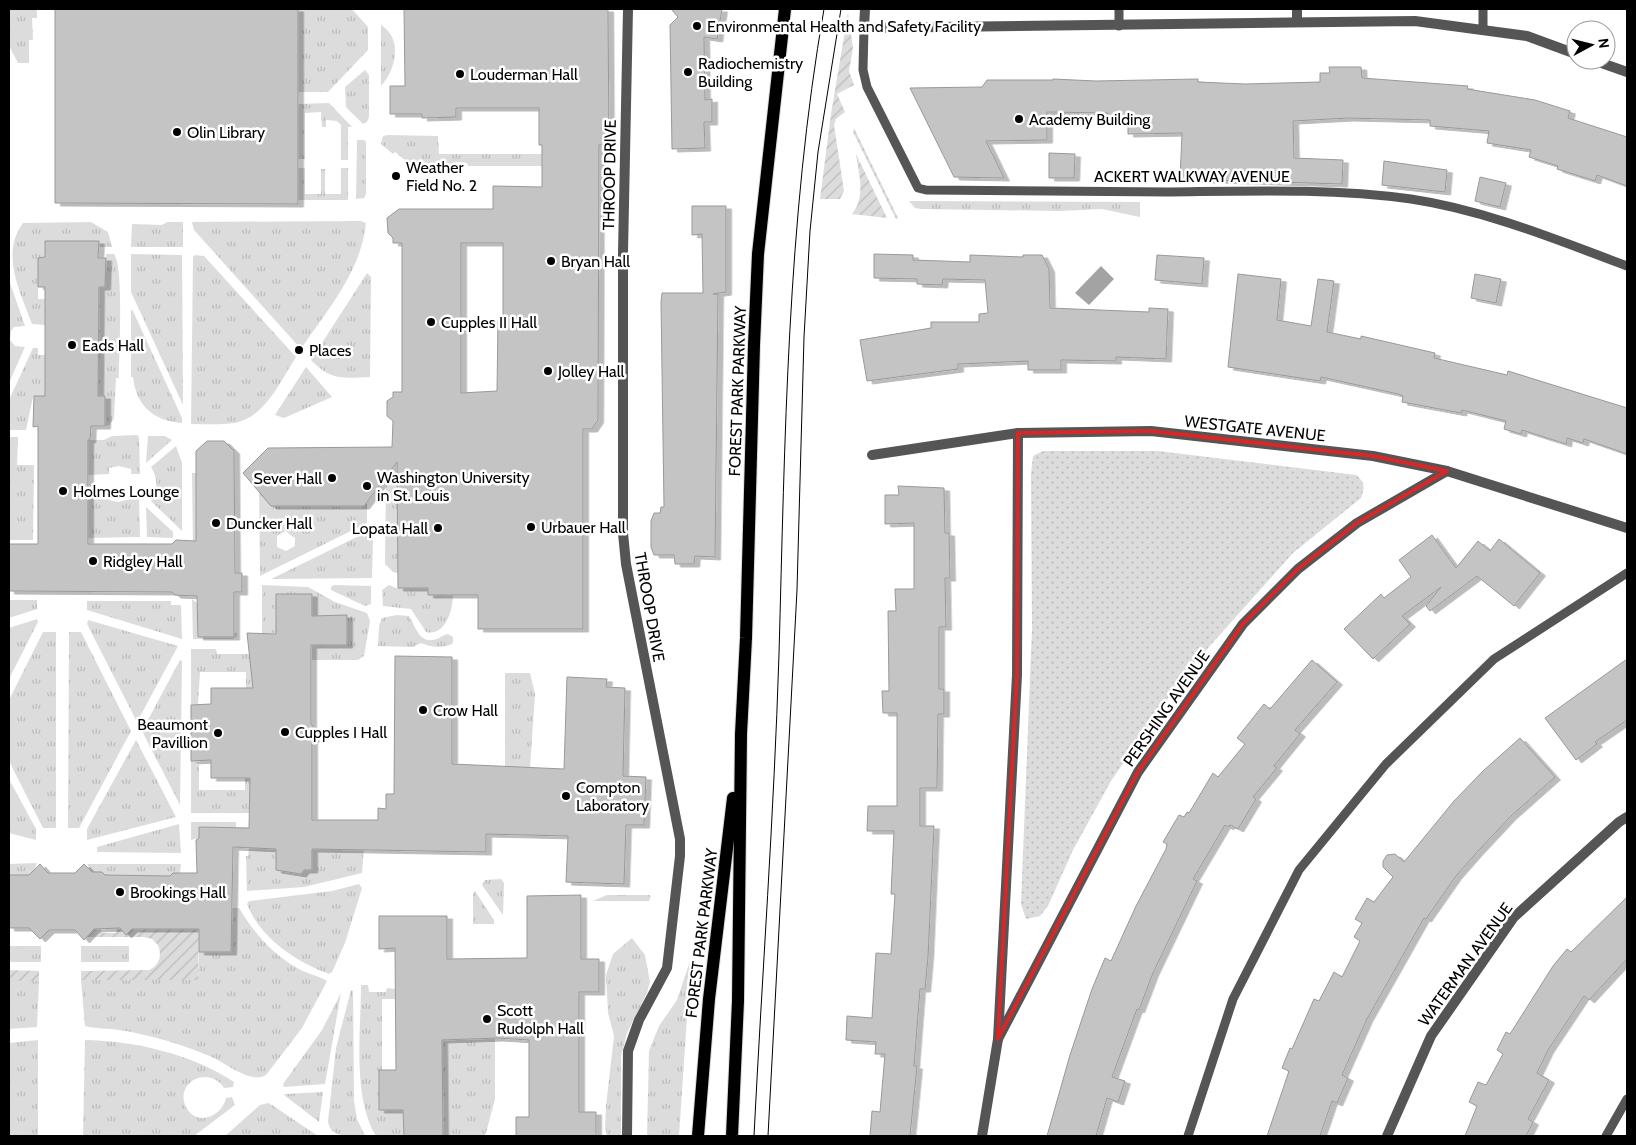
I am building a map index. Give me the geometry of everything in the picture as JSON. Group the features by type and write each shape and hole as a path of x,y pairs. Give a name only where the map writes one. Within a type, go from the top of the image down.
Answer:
{"main road":[{"name":"FOREST PARK PARKWAY","path":"732,1136 738,1000 741,734 758,254 785,9"},
{"name":"FOREST PARK PARKWAY","path":"780,50 790,9"},
{"name":"FOREST PARK PARKWAY","path":"698,1136 709,999 741,734"}],"street":[{"name":"THROOP DRIVE","path":"626,1136 628,1051 639,1020 667,968 680,856 680,838 631,592 623,533 623,252 628,9"},
{"path":"865,9 864,28 1415,21 1527,36 1566,50"},
{"path":"1297,9 1297,21"},
{"name":"WESTGATE AVENUE","path":"872,456 1018,433 1151,431 1373,456 1447,471 1627,528"},
{"name":"PERSHING AVENUE","path":"982,1136 998,1039 1017,675 1018,433"},
{"name":"PERSHING AVENUE","path":"998,1039 1138,772 1243,624 1298,569 1357,523 1447,471"},
{"name":"WATERMAN AVENUE","path":"1387,1136 1431,1036 1514,917 1619,822 1627,817"}],"lane":[{"path":"1119,9 1119,26"},
{"path":"1483,9 1483,30"},
{"name":"ACKERT WALKWAY AVENUE","path":"864,28 863,70 867,87 918,188 926,190 1294,191 1377,196 1456,208 1548,237 1627,266"},
{"path":"1188,1136 1233,999 1299,870 1386,764 1494,660 1627,573"},
{"path":"1606,1136 1627,1099"}],"highlighted area":[{"path":"1151,431 1373,456 1447,471 1357,523 1298,569 1243,624 1138,772 998,1039 1017,675 1018,433"}],"green space":[{"path":"9,9 37,9 37,18 32,18 33,40 29,40 29,63 18,63 9,46"},
{"path":"298,9 352,9 368,27 368,50 328,92 298,92"},
{"path":"848,13 853,48 849,71 854,85 837,94 845,112 836,119 834,125 844,191 840,199 820,199 831,114"},
{"path":"381,25 392,38 395,54 390,72 381,86"},
{"path":"365,70 369,75 369,117 367,122 363,124 346,107 345,87"},
{"path":"329,103 352,127 348,127 348,160 341,160 341,125 337,121 326,120 326,127 322,127 321,112 305,113 305,159 298,159 298,104"},
{"path":"854,128 898,218 896,219 853,132"},
{"path":"383,136 438,136 439,154 542,154 542,166 468,166 467,163 456,162 455,166 442,166 442,163 413,165 414,162 406,161 395,152 393,154 381,144"},
{"path":"357,140 364,140 366,142 366,194 364,198 356,199"},
{"path":"856,154 887,218 852,214 859,200 860,193 860,178"},
{"path":"298,168 305,168 305,194 321,194 321,169 325,169 325,194 341,194 341,168 348,168 348,200 298,200"},
{"path":"909,201 1140,202 1140,217 1102,209 1060,211 921,209 915,208"},
{"path":"361,221 366,223 363,241 350,274 332,305 301,349 194,230 192,222"},
{"path":"91,222 108,232 112,247 98,247 98,241 45,241 45,257 38,258 38,299 45,299 45,325 32,324 14,273 13,247 16,235 23,223"},
{"path":"167,222 183,222 183,247 131,247 132,224 162,225"},
{"path":"106,254 114,254 117,262 120,313 119,378 116,378 114,418 110,425 105,426 105,396 98,396 99,287 105,287"},
{"path":"131,254 182,255 183,405 131,292"},
{"path":"195,255 204,256 296,357 278,387 263,406 255,414 235,423 191,424 193,257"},
{"path":"367,273 371,277 370,377 345,378 331,375 311,360"},
{"path":"9,280 25,326 14,327 11,331 10,340 15,346 25,347 9,383"},
{"path":"132,309 182,418 182,423 172,422 155,415 148,410 138,396 133,377 131,377"},
{"path":"33,348 38,348 38,355 45,355 45,396 33,397 26,430 9,430 9,400"},
{"path":"306,367 332,397 284,418 275,415"},
{"path":"137,435 139,437 140,474 131,474 131,469 119,466 109,468 109,474 88,475 88,440 104,440 112,436"},
{"path":"148,436 165,436 172,440 146,463"},
{"path":"10,437 18,437 17,465 34,465 33,540 9,540"},
{"path":"176,446 182,463 182,531 151,501 155,493 156,484 155,475 151,467"},
{"path":"1043,451 1158,451 1356,475 1363,483 1364,488 1361,498 1293,553 1183,676 1111,781 1073,850 1048,906 1040,916 1026,919 1021,904 1032,628 1031,474 1033,456"},
{"path":"192,473 196,473 196,551 193,551"},
{"path":"267,480 268,502 367,502 367,523 260,576 259,481","holes":["285,531 295,538 295,546 286,551 277,547 277,536"]},
{"path":"386,484 397,484 398,573 393,572 385,564"},
{"path":"131,494 139,494 140,537 88,538 88,496 109,495 109,500 118,502 131,499"},
{"path":"146,507 173,532 173,538 147,537"},
{"path":"369,531 373,538 372,578 271,579"},
{"path":"262,585 308,587 335,602 367,613 370,621 364,656 358,660 312,660 312,645 347,645 347,616 312,616 312,594 276,633 262,634"},
{"path":"334,585 371,586 371,604 365,606 331,590 331,587"},
{"path":"389,585 396,588 428,588 428,595 453,595 447,621 438,630 426,632 411,609 383,606 382,590"},
{"path":"192,599 198,604 199,637 232,637 232,633 237,633 237,636 233,639 193,639"},
{"path":"9,600 37,600 37,609 9,618"},
{"path":"87,601 171,601 171,605 181,605 182,639 87,610"},
{"path":"397,615 409,616 420,636 428,640 437,639 448,634 453,637 453,643 442,647 428,646 421,643 413,647 378,646 379,626 382,618"},
{"path":"37,619 38,622 9,679 9,628"},
{"path":"88,620 178,646 137,722 87,624"},
{"path":"43,632 56,632 56,828 43,828 9,761 9,700"},
{"path":"69,632 81,632 131,731 79,828 68,828"},
{"path":"191,649 216,649 217,654 249,654 250,656 258,657 258,808 249,808 249,813 191,813 191,761 196,761 196,765 199,765 199,790 245,790 246,672 200,672 198,704 191,705"},
{"path":"180,660 182,661 180,805 142,731"},
{"path":"505,673 530,673 535,694 530,768 505,767"},
{"path":"136,740 176,817 87,840 87,829"},
{"path":"9,779 36,829 36,840 9,833"},
{"path":"191,822 236,822 236,829 200,827 199,838 191,840"},
{"path":"179,824 181,853 97,852 97,847"},
{"path":"276,847 276,870 301,874 304,870 312,870 312,849 364,847 362,873 304,887 247,891 246,856 248,856 249,848"},
{"path":"37,863 32,875 9,875 9,864"},
{"path":"87,864 181,864 180,873 173,873 170,876 105,875 92,872"},
{"path":"501,879 504,883 503,915 482,885 485,880"},
{"path":"359,884 362,888 345,943 332,972 329,974 304,963 280,947 261,928 247,904 249,901 332,891"},
{"path":"475,891 494,920 494,924 473,924 473,894"},
{"path":"607,895 651,896 649,901 593,901"},
{"path":"232,908 239,908 258,935 281,957 302,971 327,981 302,1028 266,1075 254,1077 247,1075 203,1053 156,1038 131,1032 85,1026 81,980 198,980 199,952 231,952"},
{"path":"92,928 101,929 101,933 116,933 117,928 129,931 132,929 199,929 198,980 81,980 81,971 149,970 158,963 159,959 158,945 152,939 144,937 81,937"},
{"path":"632,938 645,955 650,982 647,993 627,1033 621,1056 621,1136 607,1136 605,1127 606,1106 614,1036 608,1013 606,975 613,954"},
{"path":"9,946 41,946 41,962 9,962"},
{"path":"81,946 129,946 129,962 81,962"},
{"path":"691,958 679,1136 647,1136 649,1051 659,1026 677,1000"},
{"path":"9,970 39,971 39,981 9,981"},
{"path":"9,981 39,981 37,1027 9,1029"},
{"path":"361,985 368,985 369,992 386,992 387,988 395,989 395,999 382,999 382,1070 379,1071 379,1110 403,1110 404,1136 376,1136 368,1120 361,1083 359,1042"},
{"path":"351,990 353,991 354,1101 357,1119 365,1136 337,1134 330,1127 328,1121 336,1048"},
{"path":"341,993 325,1084 284,1087 283,1084 322,1030"},
{"path":"495,1039 495,1099 486,1133 484,1136 443,1136 442,1040"},
{"path":"38,1040 38,1136 9,1136 9,1043"},
{"path":"85,1040 123,1043 162,1051 200,1064 234,1082 233,1087 224,1088 218,1081 203,1077 189,1083 185,1090 184,1098 186,1107 196,1117 208,1117 214,1114 224,1105 226,1098 232,1097 235,1105 194,1136 83,1136"},
{"path":"323,1092 319,1122 284,1095 285,1094"},
{"path":"268,1103 318,1136 225,1136 260,1105"}],"shaded area":[{"path":"1101,266 1114,279 1089,305 1075,293"}],"building":[{"name":"Olin Library","path":"55,9 298,9 298,204 55,203"},
{"path":"404,9 608,9 609,145 599,145 598,420 592,429 583,429 583,629 478,629 478,595 428,595 428,588 398,588 397,462 364,506 271,506 243,473 268,448 392,447 393,421 387,416 387,401 393,397 393,392 402,392 402,243 393,243 393,238 388,233 387,218 399,209 493,209 493,186 542,187 542,145 539,145 539,108 456,108 456,117 422,118 422,114 390,114 390,86 405,86","holes":["461,243 503,243 503,321 498,321 497,391 461,393"]},
{"name":"Radiochemistry Building","path":"671,9 722,9 717,39 704,37 705,100 712,99 712,122 704,122 705,148 672,149 670,25 678,17"},
{"path":"1329,67 1361,67 1362,78 1468,86 1467,89 1535,100 1570,111 1568,118 1627,137 1627,186 1597,175 1595,181 1557,169 1558,166 1529,157 1531,150 1487,143 1489,131 1430,126 1430,120 1348,118 1293,121 1294,158 1343,160 1342,184 1180,179 1182,133 1128,134 1128,118 1108,117 1108,113 1047,112 1047,140 986,141 1004,178 954,177 910,88 982,87 987,80 1053,79 1096,81 1198,79 1198,82 1245,84 1320,82 1320,73 1330,73"},
{"path":"1049,153 1075,154 1074,178 1049,178"},
{"path":"1384,161 1447,170 1445,192 1382,185"},
{"path":"1480,177 1506,183 1500,207 1475,201"},
{"path":"692,206 726,206 726,292 713,294 718,294 715,557 695,556 694,564 675,564 674,555 654,555 651,547 651,521 654,513 660,513 661,507 664,507 661,302 662,293 703,293 702,234 692,235"},
{"path":"45,241 99,241 98,258 106,258 105,287 99,287 98,396 105,396 105,426 91,426 90,440 88,440 88,544 172,544 176,540 196,541 196,451 207,441 224,441 234,451 235,573 242,573 242,592 234,592 234,637 198,637 197,596 175,595 172,592 9,591 9,544 38,544 38,426 33,427 34,396 45,396 45,287 38,287 38,258 45,257"},
{"path":"874,254 913,255 913,260 970,262 970,255 1023,257 1023,255 1042,255 1049,269 1050,308 1149,312 1149,308 1168,309 1166,359 1116,357 1116,361 1061,360 1061,370 1028,370 1028,361 958,364 958,369 867,381 860,340 931,328 931,322 979,322 979,314 988,313 985,280 943,279 942,285 917,284 917,279 874,278"},
{"path":"1157,255 1204,258 1202,284 1155,280"},
{"path":"1238,274 1281,279 1277,320 1311,326 1318,279 1334,281 1327,332 1361,339 1361,336 1435,353 1434,358 1507,375 1508,371 1627,408 1627,454 1584,439 1583,443 1567,438 1566,444 1522,430 1521,434 1504,429 1506,421 1462,410 1461,413 1402,402 1403,396 1398,394 1321,377 1320,381 1228,367"},
{"path":"1475,274 1501,279 1496,303 1471,298"},
{"path":"898,486 944,488 945,533 949,533 950,578 945,578 946,627 939,627 939,689 944,689 944,714 938,714 937,788 920,788 920,826 934,826 928,957 925,989 920,989 914,1066 917,1066 910,1136 870,1136 872,1111 880,1112 885,1054 875,1054 876,1042 846,1040 847,1016 872,1018 876,953 891,954 895,894 891,894 894,831 867,831 868,806 897,806 897,713 883,713 882,691 889,691 888,611 896,611 895,589 914,589 914,523 885,524 885,495 899,495"},
{"path":"1432,535 1456,568 1478,541 1490,551 1499,539 1540,573 1514,606 1477,576 1430,611 1426,606 1441,587 1402,616 1410,624 1373,659 1344,629 1381,594 1384,598 1411,577 1399,560"},
{"path":"276,594 312,594 312,616 347,615 347,645 311,645 311,724 314,727 314,738 312,741 312,820 378,820 378,808 386,809 386,794 394,794 395,656 452,657 452,764 564,769 567,677 607,679 606,687 625,688 623,776 646,777 644,825 626,825 624,884 566,882 568,836 486,834 486,852 312,849 312,870 304,870 301,874 276,870 276,849 233,847 231,952 199,952 199,929 132,929 126,935 120,928 94,929 84,940 75,930 49,930 40,939 29,928 9,928 9,875 29,875 40,864 48,873 75,873 84,864 92,872 102,872 105,875 170,876 173,873 197,873 196,840 199,838 199,827 249,828 250,778 211,778 211,760 191,761 191,705 211,704 211,688 253,688 247,633 276,634"},
{"path":"1627,659 1627,720 1595,742 1597,744 1576,760 1545,718"},
{"path":"1312,660 1337,682 1295,730 1300,734 1274,766 1277,768 1253,797 1256,799 1238,829 1225,825 1193,879 1197,881 1153,973 1139,1010 1137,1009 1112,1077 1125,1081 1118,1102 1107,1098 1096,1136 1047,1136 1070,1055 1092,989 1105,958 1111,961 1136,906 1166,849 1167,844 1163,842 1179,815 1184,817 1187,812 1189,813 1213,773 1218,777 1245,744 1237,738 1264,704 1270,709"},
{"path":"1520,738 1555,777 1511,816 1479,850 1456,876 1426,919 1424,918 1367,1019 1342,1075 1348,1078 1337,1103 1332,1101 1320,1136 1267,1136 1289,1071 1282,1068 1290,1048 1292,1049 1314,999 1319,1001 1334,972 1342,977 1360,941 1354,937 1362,923 1355,919 1367,898 1374,902 1393,877 1383,867 1383,861 1387,855 1395,854 1404,862 1454,801 1483,771"},
{"name":"Scott Rudolph Hall","path":"581,895 581,959 599,959 599,992 579,992 579,1112 596,1112 596,1136 516,1136 516,1117 529,1117 529,1040 498,1038 442,1040 443,1136 404,1136 403,1110 379,1110 379,1070 396,1070 395,948 379,949 379,916 447,916 447,959 527,958 527,896"},
{"path":"1627,897 1627,959 1589,1000 1584,996 1548,1050 1537,1073 1549,1080 1528,1119 1533,1122 1526,1136 1465,1136 1477,1106 1469,1102 1478,1082 1486,1085 1503,1054 1497,1050 1506,1032 1510,1034 1553,966 1567,949 1571,952"}],"tram line":[{"path":"754,1136 777,714 783,492 790,330 802,169 824,9"},
{"path":"768,1136 797,590 804,337 810,231 818,152 841,9"}],"place":[{"name":"Environmental Health and Safety Facility","path":"697,26"},
{"name":"Radiochemistry Building","path":"688,72"},
{"name":"Louderman Hall","path":"460,74"},
{"name":"Academy Building","path":"1019,119"},
{"name":"Olin Library","path":"177,132"},
{"name":"Weather Field No. 2","path":"396,176"},
{"name":"Bryan Hall","path":"551,261"},
{"name":"Cupples II Hall","path":"431,322"},
{"name":"Eads Hall","path":"72,345"},
{"name":"Places","path":"299,350"},
{"name":"Jolley Hall","path":"548,371"},
{"name":"Sever Hall","path":"332,478"},
{"name":"Washington University in St. Louis","path":"367,486"},
{"name":"Holmes Lounge","path":"63,491"},
{"name":"Duncker Hall","path":"216,523"},
{"name":"Urbauer Hall","path":"531,527"},
{"name":"Lopata Hall","path":"438,528"},
{"name":"Ridgley Hall","path":"93,561"},
{"name":"Crow Hall","path":"423,710"},
{"name":"Cupples I Hall","path":"285,732"},
{"name":"Beaumont Pavillion","path":"218,733"},
{"name":"Compton Laboratory","path":"566,796"},
{"name":"Brookings Hall","path":"120,892"},
{"name":"Scott Rudolph Hall","path":"487,1019"}]}
